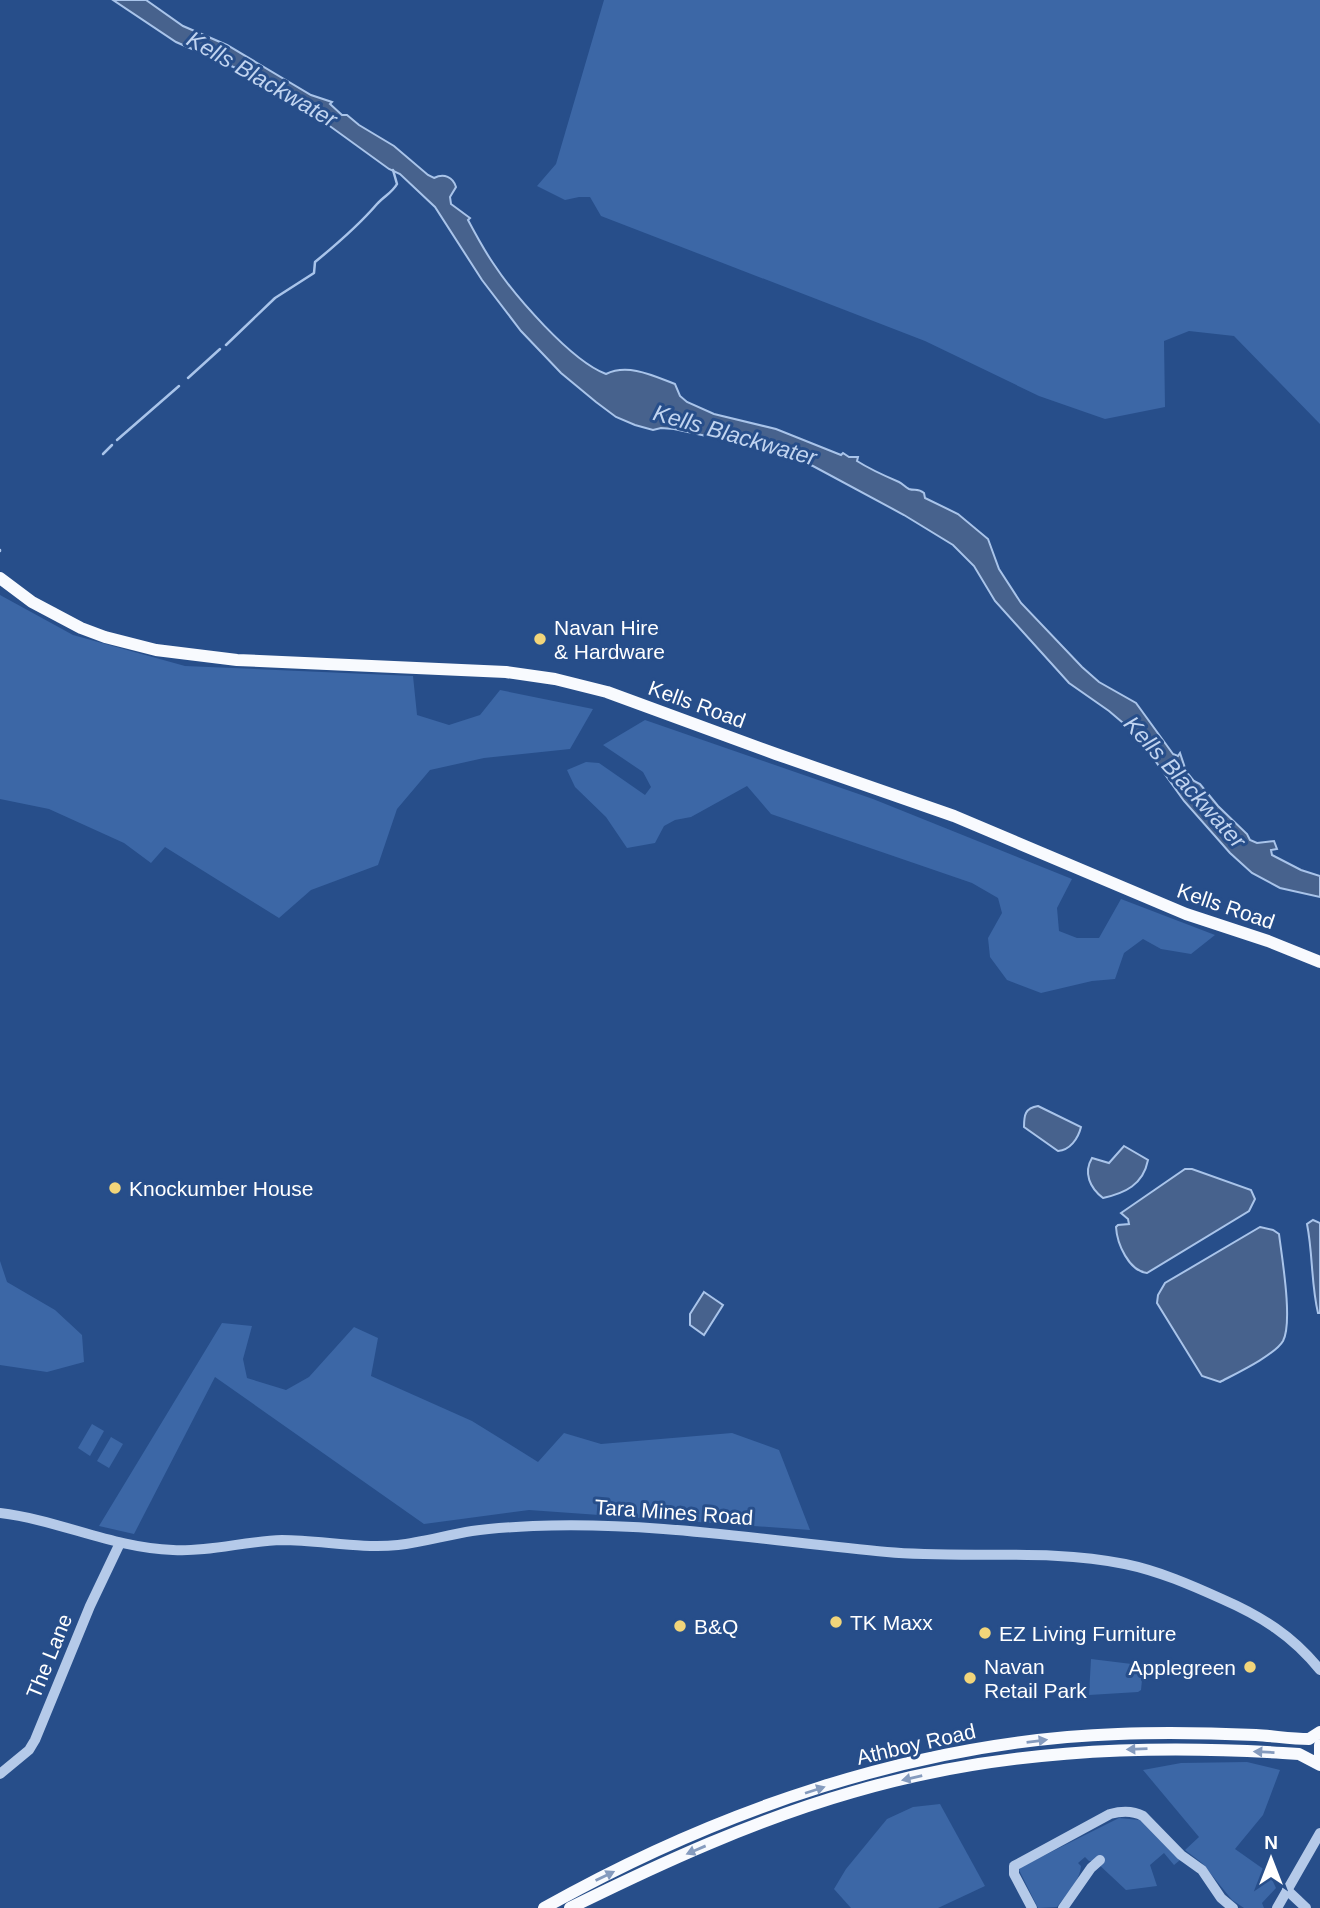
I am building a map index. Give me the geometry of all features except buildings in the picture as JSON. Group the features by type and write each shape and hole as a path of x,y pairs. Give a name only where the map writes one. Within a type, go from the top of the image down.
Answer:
{"main road":[{"name":"Kells Road","path":"0,578 32,602 81,628 156,650 237,660 506,672 555,679 607,692 942,811 1186,914 1268,941 1320,962"},
{"name":"Athboy Road","path":"544,1908 631,1863 701,1832 781,1801 923,1760 984,1747 1117,1734 1205,1733 1309,1739 1320,1732"},
{"path":"1320,1745 1320,1763"},
{"name":"Athboy Road","path":"570,1908 628,1879 749,1827 854,1792 952,1769 1042,1755 1143,1748 1299,1754 1320,1763"}],"street":[{"name":"Tara Mines Road","path":"0,1513 120,1543 187,1551 281,1541 394,1546 489,1528 575,1525 698,1531 892,1552 1085,1558 1140,1567 1179,1580 1234,1604 1283,1633 1302,1649 1320,1670"},
{"name":"The Lane","path":"0,1774 29,1750 35,1740 90,1606 120,1543"},
{"path":"1032,1908 1014,1874 1013,1866 1118,1812 1135,1812 1143,1816 1175,1850 1202,1870 1221,1898 1233,1908"},
{"path":"1277,1908 1320,1833"},
{"path":"1063,1908 1091,1868 1100,1860"},
{"path":"1287,1890 1306,1908"}],"shaded area":[{"path":"604,0 1320,0 1320,424 1234,336 1189,331 1164,341 1165,407 1105,419 1039,396 925,341 601,216 590,197 565,200 537,186 556,164"},
{"path":"0,595 73,635 185,666 413,676 417,715 449,725 480,715 500,690 593,709 570,749 484,758 430,770 397,809 378,865 311,890 279,918 165,847 151,863 124,843 49,809 0,799"},
{"path":"645,720 873,799 1072,879 1057,908 1059,931 1077,938 1099,938 1121,899 1215,935 1191,954 1161,949 1143,939 1124,953 1115,979 1092,981 1041,993 1007,980 990,957 988,938 1002,913 998,898 972,883 771,814 747,786 691,817 675,820 664,826 655,843 627,848 606,817 575,787 567,770 586,762 599,763 645,795 651,787 643,772 603,745"},
{"path":"0,1261 7,1282 55,1310 82,1335 84,1362 47,1372 0,1365"},
{"path":"222,1323 252,1326 243,1359 247,1378 286,1390 309,1377 354,1327 378,1338 371,1376 472,1421 538,1462 564,1433 601,1444 732,1433 779,1450 810,1530 529,1510 424,1524 215,1377 134,1534 99,1526"},
{"path":"92,1424 104,1431 90,1456 78,1448"},
{"path":"111,1437 123,1444 109,1468 97,1461"},
{"path":"1091,1659 1140,1665 1143,1670 1141,1690 1089,1695"},
{"path":"1247,1762 1280,1770 1263,1815 1235,1849 1269,1873 1276,1888 1262,1903 1264,1908 1244,1908 1232,1900 1202,1863 1185,1850 1199,1837 1143,1770 1181,1763"},
{"path":"940,1804 985,1886 938,1908 851,1908 834,1889 846,1869 887,1819 913,1807"},
{"path":"1119,1818 1140,1820 1180,1860 1174,1865 1164,1853 1150,1865 1157,1886 1126,1890 1095,1861 1089,1861 1085,1857 1078,1863 1081,1866 1075,1882 1057,1907 1038,1908 1019,1870 1021,1867"}],"water":[{"name":"Kells Blackwater","path":"113,0 146,0 183,26 227,45 311,95 332,102 330,104 342,115 347,115 394,146 428,175 434,178 450,178 456,187 450,197 451,204 470,218 468,220 477,237 502,276 544,326 592,367 606,374 632,370 650,374 675,384 680,396 687,402 714,414 776,429 841,455 843,453 849,457 858,457 857,461 909,489 922,491 925,498 958,514 988,539 999,569 1021,603 1099,682 1136,703 1173,754 1178,756 1180,753 1186,771 1194,781 1200,784 1250,840 1257,843 1274,841 1277,849 1271,850 1272,855 1301,870 1320,876 1320,897 1280,888 1252,873 1230,853 1184,801 1136,734 1069,683 995,601 974,566 953,545 813,466 748,445 674,429 653,430 616,417 561,373 521,331 482,280 435,207 400,174 389,169 298,103 238,69 176,42"},
{"path":"1038,1106 1081,1127 1076,1140 1070,1146 1058,1151 1024,1127 1026,1113 1030,1108"},
{"path":"1124,1146 1148,1160 1146,1169 1132,1186 1103,1198 1089,1180 1089,1164 1092,1158 1109,1163"},
{"path":"1185,1169 1192,1169 1251,1190 1255,1199 1249,1211 1147,1273 1141,1271 1125,1256 1119,1241 1116,1227 1129,1224 1128,1219 1121,1213"},
{"path":"1313,1220 1320,1223 1320,1313 1316,1302 1307,1224"},
{"path":"1260,1227 1279,1234 1286,1289 1286,1332 1283,1341 1272,1352 1220,1382 1202,1376 1157,1303 1158,1295 1165,1283"},
{"path":"704,1292 723,1305 704,1335 690,1325 690,1314"}],"waterway":[{"path":"226,345 275,298 314,273 315,262 348,234 395,187 397,184 393,170"},
{"path":"188,378 220,349"},
{"path":"117,440 179,386"},
{"path":"103,454 112,445"}],"place":[{"name":"Navan Hire & Hardware","path":"540,639"},
{"name":"Knockumber House","path":"115,1188"},
{"name":"TK Maxx","path":"836,1622"},
{"name":"B&Q","path":"680,1626"},
{"name":"EZ Living Furniture","path":"985,1633"},
{"name":"Applegreen","path":"1250,1667"},
{"name":"Navan Retail Park","path":"970,1678"}]}
